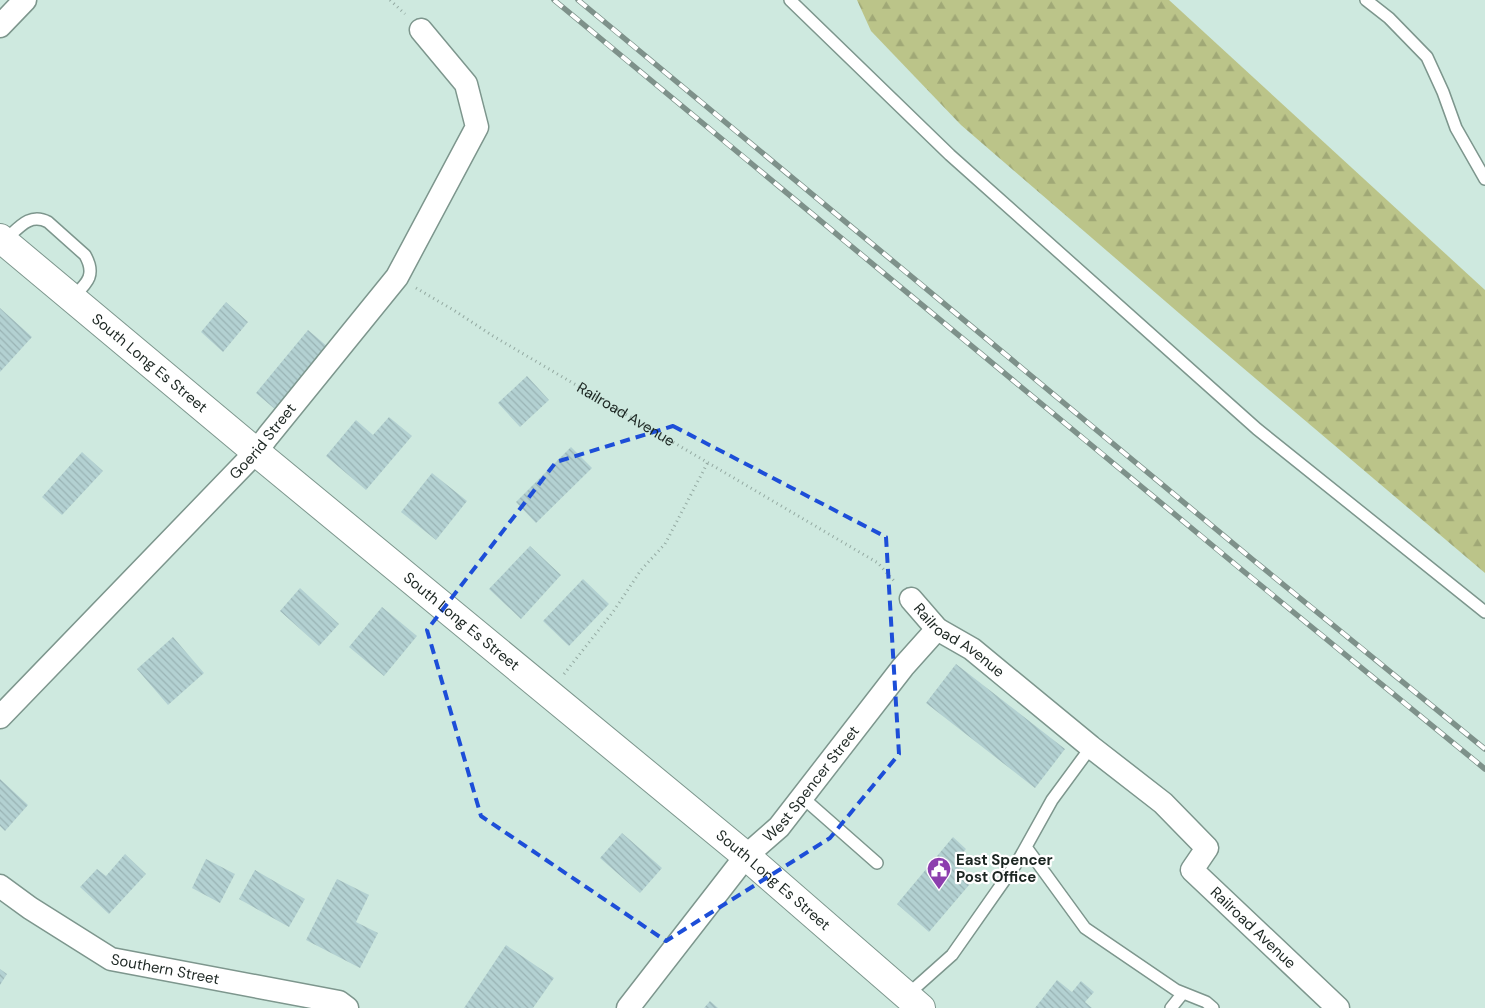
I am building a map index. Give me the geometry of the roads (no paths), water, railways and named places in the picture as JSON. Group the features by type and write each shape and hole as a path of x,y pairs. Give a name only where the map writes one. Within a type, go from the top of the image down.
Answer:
{"street":[{"path":"0,26 25,0"},
{"name":"Goerid Street","path":"0,717 256,452 397,277 477,127 466,84 421,30"},
{"name":"South Long Es Street","path":"2,240 746,856 914,1002"},
{"name":"Railroad Avenue","path":"911,599 937,629 972,649 1091,747 1163,803 1206,848 1192,870 1338,1008"},
{"name":"West Spencer Street","path":"628,1008 746,856 779,827 903,667 937,629"},
{"name":"Southern Street","path":"0,886 30,908 110,959 340,1002 347,1008"}],"lane":[{"path":"790,0 950,156 1257,429 1485,612"},
{"path":"1366,0 1389,18 1427,57 1443,92 1456,128 1485,179"},
{"path":"2,240 34,218 41,218 48,222 85,255 89,262 91,270 89,278 72,298"},
{"path":"914,1002 952,955 1018,861 1052,800 1091,747"},
{"path":"802,797 877,863"},
{"path":"1026,847 1085,928 1176,990 1206,1002 1213,1008"},
{"path":"1171,1008 1184,993"}],"railway":[{"path":"554,0 1485,769"},
{"path":"578,0 1252,559 1485,749"}],"place":[{"name":"East Spencer Post Office","path":"939,890"}]}
